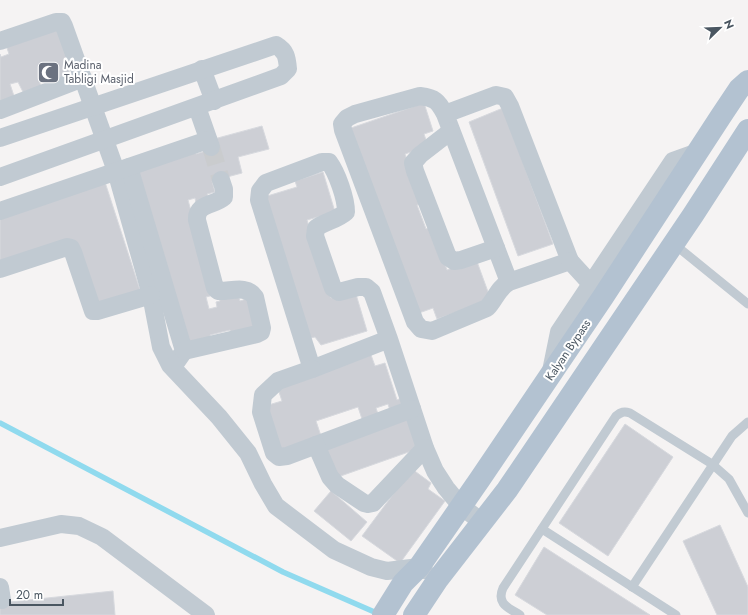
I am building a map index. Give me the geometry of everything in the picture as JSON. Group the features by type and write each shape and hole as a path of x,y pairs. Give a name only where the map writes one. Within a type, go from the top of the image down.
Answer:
{"main road":[{"name":"Kalyan Bypass","path":"383,615 404,583 419,567 550,376 739,89 748,81"},
{"path":"414,615 433,587 507,490 674,244 747,131 721,116"}],"street":[{"path":"0,41 56,22 62,22 104,140 184,351"},
{"path":"0,138 276,45 282,49 285,54 288,69 282,76 0,177"},
{"path":"202,69 214,101"},
{"path":"0,110 83,78"},
{"path":"449,112 496,95 505,97 510,106 570,261 591,284"},
{"path":"513,281 449,112 439,102 420,96 355,114 347,118 342,124 343,130 415,322 421,330 432,331 487,308 493,302 504,285 570,261"},
{"path":"0,211 117,171 210,144 197,107"},
{"path":"449,112 451,131 496,248 513,281"},
{"path":"451,131 420,155 413,163 414,171 448,257 454,261 461,260 496,248"},
{"path":"550,376 559,332 673,161 698,152"},
{"path":"312,369 259,200 260,191 266,183 322,162 329,162 334,169 346,204 346,212 341,217 321,224 316,228 315,236 333,288 339,292 358,287 366,287 372,292 425,448 435,471 446,488 461,506 482,522"},
{"path":"117,171 147,296 161,347 173,369 219,417 248,453 263,484 276,506 334,550 371,567 387,571 419,567 433,587"},
{"path":"173,369 184,351 261,332 262,328 253,294 237,289 218,291 215,288 209,266 196,214 200,208 219,201 224,197 224,189 221,180"},
{"path":"0,269 67,247 72,248 93,311 98,311 147,296"},
{"path":"389,339 278,381 263,394 261,412 274,454 279,457 287,456 412,409"},
{"path":"316,445 330,477 337,485 364,503 368,504 373,503 425,448"},
{"path":"0,538 60,524 79,526 102,537 206,615"}],"lane":[{"path":"674,244 748,304"},
{"path":"520,615 504,605 500,600 500,595 503,588 619,413 625,412 630,414 712,464 728,479 739,494 748,513"},
{"path":"632,587 712,464 732,436 748,422"},
{"path":"542,529 676,615"}],"building":[{"path":"56,26 74,61 67,64 70,75 55,82 53,77 39,81 41,86 23,92 18,82 10,84 14,96 0,103 0,54 1,57 9,54 6,45"},
{"path":"424,103 433,131 424,134 428,146 405,154 422,204 417,205 426,229 432,227 447,270 476,259 491,300 437,319 433,308 416,314 351,128"},
{"path":"503,108 553,244 518,256 469,122"},
{"path":"262,126 269,149 238,157 242,173 212,181 215,192 207,194 209,199 196,203 195,198 188,200 214,295 206,297 209,309 217,307 216,302 220,301 218,295 238,295 240,301 252,297 259,328 231,337 230,330 210,335 211,341 188,347 139,172 194,149 196,154 216,148 214,139"},
{"path":"323,172 335,212 307,220 331,298 355,291 367,331 321,345 315,337 306,339 264,197 297,187 295,181"},
{"path":"104,179 141,293 94,308 74,241 0,266 0,214"},
{"path":"371,355 375,366 385,363 397,400 401,398 405,409 391,414 388,404 376,408 379,417 363,422 358,407 316,421 321,436 279,450 265,406 282,401 277,386"},
{"path":"407,419 417,449 335,478 324,449"},
{"path":"625,424 673,457 608,556 559,523"},
{"path":"412,469 431,483 428,489 445,501 400,563 362,536"},
{"path":"331,491 367,522 351,541 314,511"},
{"path":"720,525 748,587 748,615 717,615 683,541"},
{"path":"544,547 650,615 547,615 515,595"},
{"path":"113,591 115,615 0,615 0,603"}],"waterway":[{"path":"0,423 283,572 379,614"}],"tunnel":[{"path":"211,147 221,180"}],"place":[{"name":"Madina Tabligi Masjid","path":"48,72"}]}
